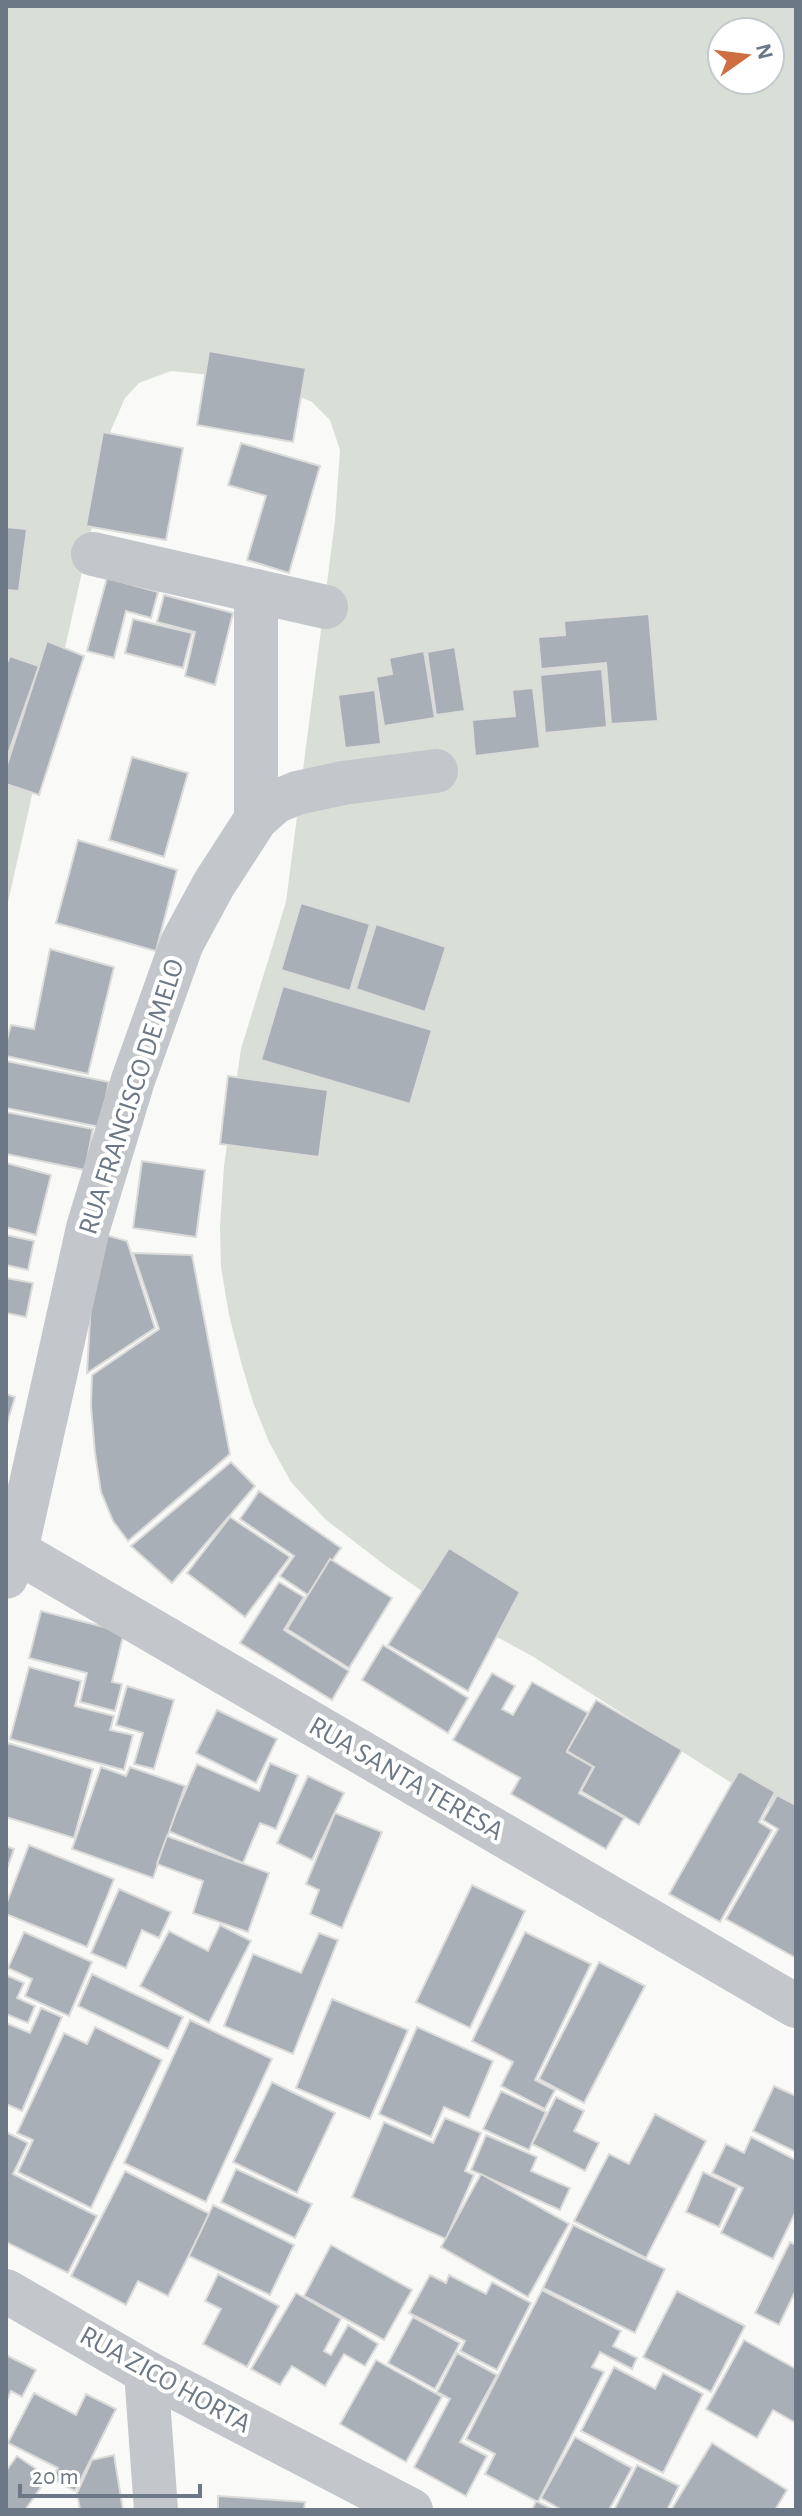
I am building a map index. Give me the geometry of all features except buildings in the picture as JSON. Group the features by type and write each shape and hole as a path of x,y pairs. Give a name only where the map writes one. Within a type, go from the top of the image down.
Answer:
{"street":[{"path":"93,554 326,607"},
{"path":"256,591 256,819"},
{"name":"RUA FRANCISCO DE MELO","path":"11,1564 88,1228 133,1080 182,943 214,884 256,819 275,802 297,793 343,783 436,771"},
{"name":"RUA SANTA TERESA","path":"11,1564 796,2006"},
{"name":"RUA ZICO HORTA","path":"6,2291 146,2372 411,2510"},
{"path":"146,2372 156,2510"}],"shaded area":[{"path":"6,6 796,6 796,1824 532,1656 458,1616 386,1566 325,1519 291,1482 269,1442 241,1362 221,1267 224,1166 241,1049 286,902 335,521 340,450 330,420 312,402 293,394 211,375 171,371 139,383 125,398 111,430 102,483 6,911"}]}
